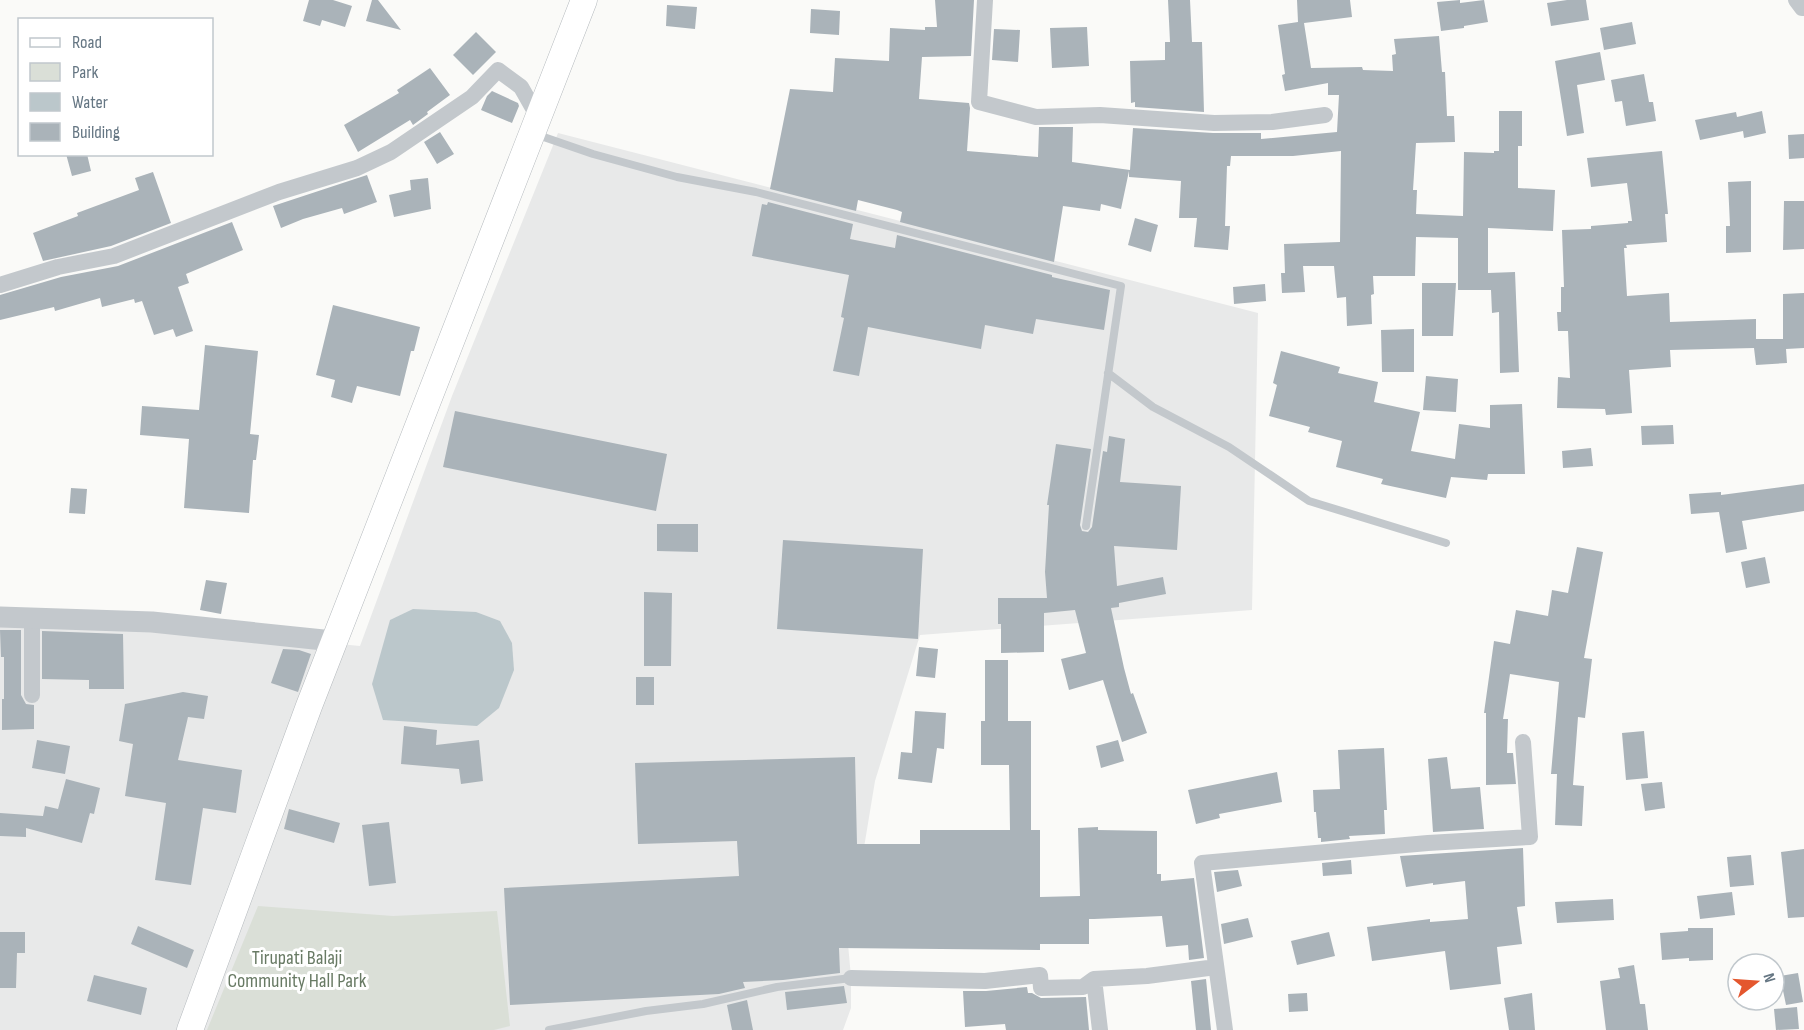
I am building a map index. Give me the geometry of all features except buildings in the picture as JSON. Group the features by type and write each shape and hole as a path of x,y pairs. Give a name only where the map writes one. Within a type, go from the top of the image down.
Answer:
{"main road":[{"path":"190,1030 333,641 584,0"}],"street":[{"path":"985,0 980,102 1036,117 1100,116 1214,123 1272,122 1325,116"},
{"path":"1796,0 1804,8"},
{"path":"0,285 58,267 114,256 279,192 357,168 391,152 411,136 472,97 498,70 521,87 535,125"},
{"path":"0,617 152,621 333,641"},
{"path":"32,618 32,695"},
{"path":"1225,1030 1202,863 1428,843 1530,837 1523,742"},
{"path":"851,978 985,981 1040,975 1041,988 1083,987 1094,980 1215,967"},
{"path":"1094,980 1100,1030"}],"lane":[{"path":"535,125 593,154 677,177 766,195 1121,286 1086,526"},
{"path":"1108,373 1153,407 1229,447 1309,501 1446,543"},
{"path":"549,1030 646,1011 703,1004 777,987 851,978"}],"shaded area":[{"path":"558,133 1258,313 1252,610 920,635 875,781 848,944 851,1008 843,1030 0,1030 0,619 72,618 360,646 452,396"}],"green space":[{"name":"Tirupati Balaji Community Hall Park","path":"258,906 393,916 497,911 510,1026 494,1030 207,1030"}],"water":[{"path":"413,609 476,612 500,621 512,643 514,670 499,708 477,726 383,720 372,684 390,620"}]}
